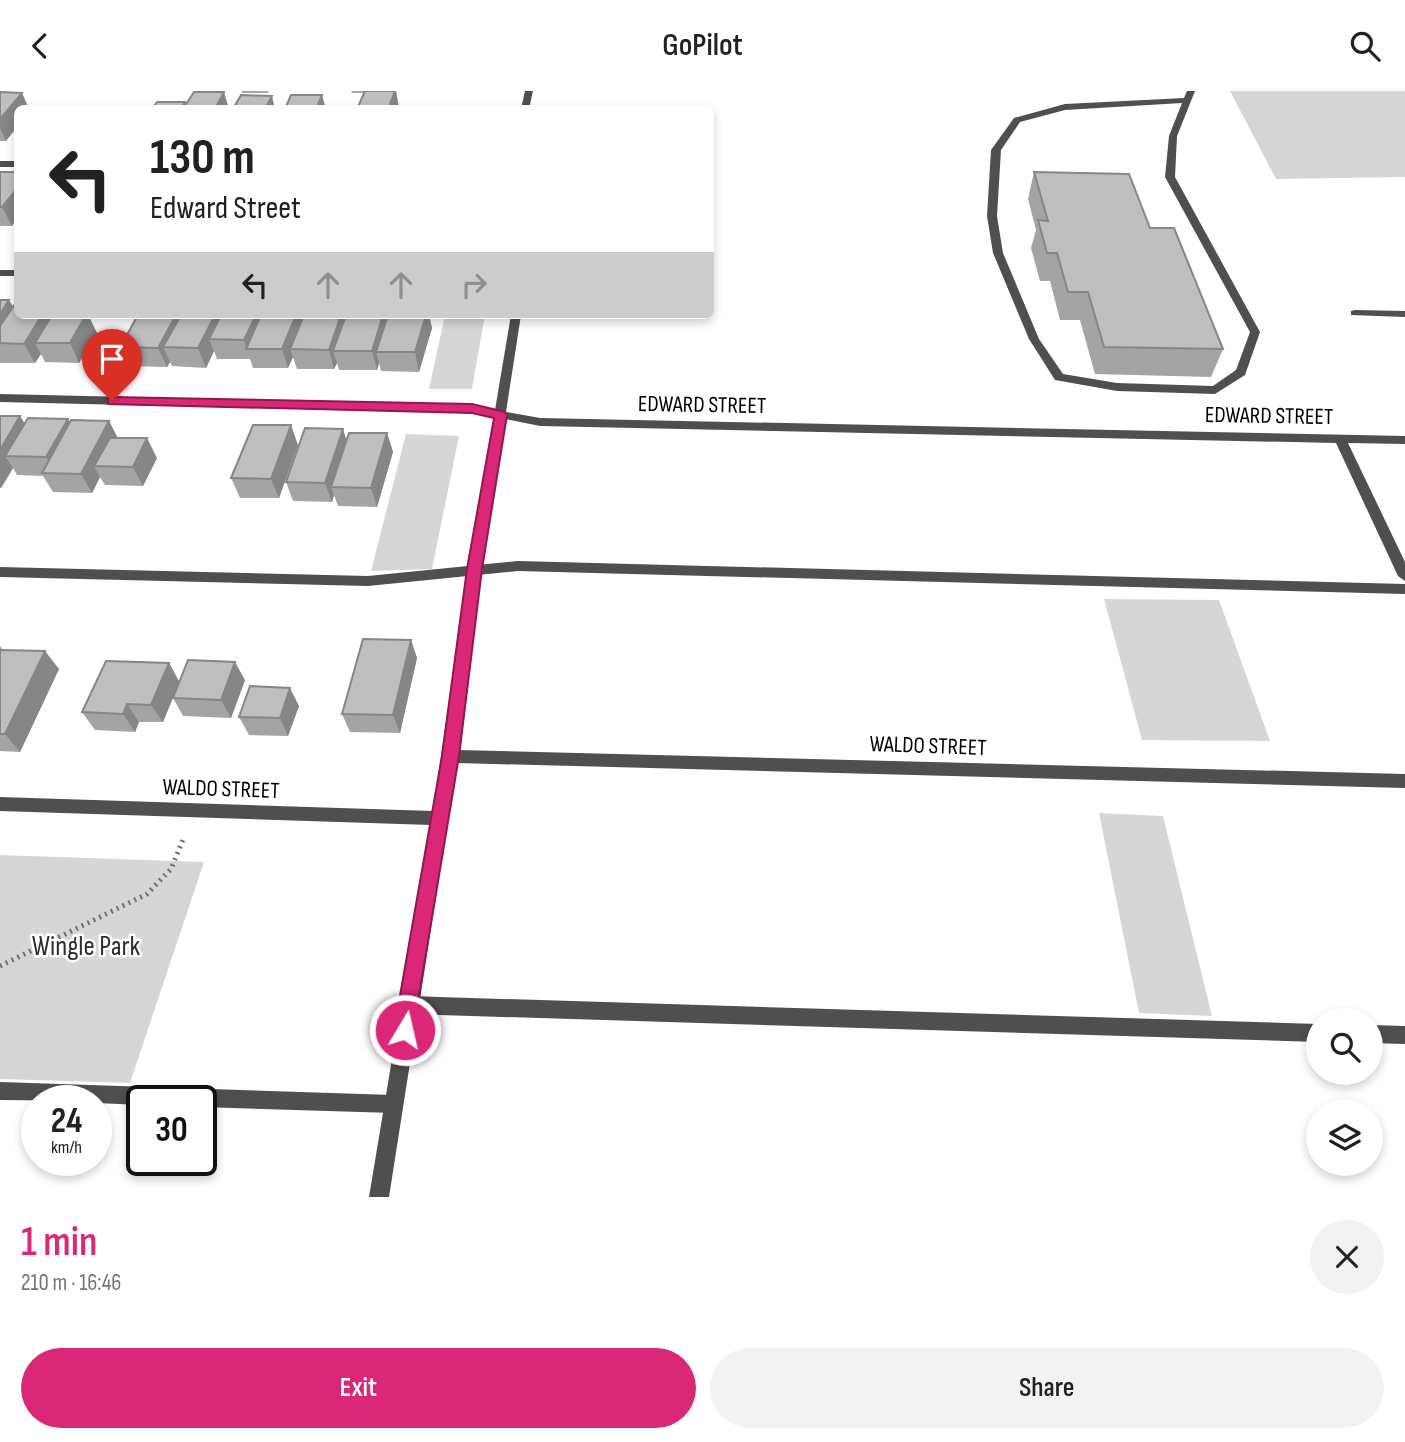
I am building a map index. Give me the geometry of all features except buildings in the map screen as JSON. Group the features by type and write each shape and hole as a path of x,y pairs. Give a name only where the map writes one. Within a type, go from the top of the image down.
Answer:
{"street":[{"path":"1189,96 1173,136 1170,177 1255,332 1241,372 1215,390 1117,387 1059,377 1034,339 998,253 992,216 996,149 1017,120 1065,107 1189,96"},
{"path":"1355,313 1405,314"},
{"path":"379,1197 450,756 475,569 515,319"},
{"name":"EDWARD STREET","path":"0,398 472,409 540,422 1405,440"},
{"path":"1340,438 1405,576"},
{"path":"0,572 368,581 518,566 1405,589"},
{"name":"WALDO STREET","path":"450,756 1405,781"},
{"name":"WALDO STREET","path":"0,804 440,818"},
{"path":"408,1005 1306,1033"},
{"path":"1383,1034 1405,1035"},
{"path":"0,1091 393,1104"}],"path":[{"path":"0,966 147,894 171,869 194,810"}],"green space":[{"path":"1230,91 1405,91 1405,177 1276,179"},
{"path":"444,319 484,319 472,389 429,389"},
{"path":"406,434 459,436 432,569 371,571"},
{"path":"1104,599 1219,600 1270,741 1142,740"},
{"path":"1099,813 1163,816 1212,1016 1139,1013"},
{"name":"Wingle Park","path":"0,855 204,862 130,1083 0,1079"}],"route":[{"path":"112,401 472,409 501,415 475,569 450,756 405,1030"}]}
